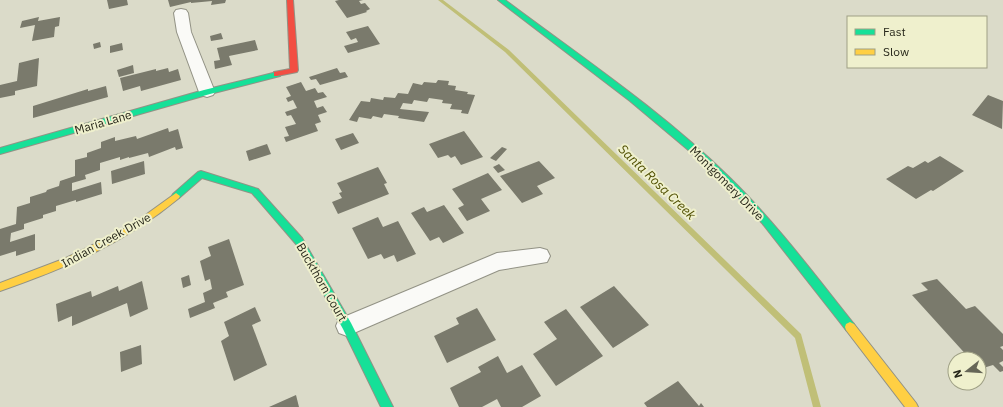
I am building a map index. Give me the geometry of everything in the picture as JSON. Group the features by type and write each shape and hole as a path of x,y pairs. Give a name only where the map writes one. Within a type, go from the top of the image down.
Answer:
{"street":[{"name":"Maria Lane","path":"0,151 207,92 294,70 290,0"},
{"name":"Montgomery Drive","path":"501,0 650,113 709,163 772,228 912,407"},
{"path":"181,13 184,32 207,92"},
{"name":"Indian Creek Drive","path":"0,287 55,268 111,240 148,219 201,174"},
{"name":"Buckthorn Court","path":"201,174 255,191 300,241 347,326 387,407"},
{"name":"Buckthorn Court","path":"347,326 496,262 540,256"}],"building":[{"path":"107,0 127,0 128,5 109,9"},
{"path":"168,0 226,0 225,3 211,5 212,1 191,2 170,7"},
{"path":"363,0 359,1 361,4 365,3 370,9 366,11 367,12 347,18 335,1"},
{"path":"39,17 38,21 60,17 59,26 55,27 54,37 32,41 35,25 20,28 22,21"},
{"path":"368,26 380,44 348,53 344,46 358,42 356,38 351,40 346,32"},
{"path":"221,33 223,39 211,41 210,36"},
{"path":"255,40 258,50 229,56 232,65 215,69 214,61 220,60 217,48"},
{"path":"100,42 101,47 94,49 93,44"},
{"path":"122,43 123,50 110,53 110,46"},
{"path":"39,58 37,86 15,91 15,95 0,98 0,85 17,81 19,63"},
{"path":"133,65 134,73 119,77 117,70"},
{"path":"168,68 169,72 178,69 181,80 141,91 140,86 123,91 120,78 156,69 156,71"},
{"path":"337,68 340,73 345,72 348,77 320,85 316,79 311,80 309,77"},
{"path":"438,80 449,81 448,85 456,86 455,90 468,92 467,94 475,95 468,114 461,113 462,110 450,109 452,104 442,103 443,100 429,98 427,102 414,100 412,104 403,103 400,109 429,112 424,122 384,114 382,118 373,116 371,119 359,117 357,122 349,120 361,101 370,102 371,98 383,100 384,97 395,98 398,93 408,94 413,83 422,85 424,82 436,83"},
{"path":"301,82 306,91 315,88 318,93 323,92 327,97 314,101 317,108 323,106 327,112 318,115 321,122 315,124 318,131 286,142 284,137 289,136 285,127 296,124 291,115 287,116 285,112 297,108 293,100 288,102 286,98 291,96 286,87"},
{"path":"106,86 108,97 33,118 33,106 88,89 88,91"},
{"path":"988,95 1003,101 1002,129 972,115"},
{"path":"168,128 169,132 178,129 183,148 176,150 175,147 149,157 148,153 120,160 120,157 100,163 100,170 85,175 86,179 72,183 72,191 101,182 102,194 56,206 56,211 43,215 43,218 24,224 24,229 11,233 10,242 35,234 35,250 16,256 16,251 0,256 0,229 16,224 17,207 30,203 30,197 59,186 60,181 75,176 75,160 87,157 87,153 101,148 101,142 115,137 115,141 136,136 137,139"},
{"path":"464,131 483,157 461,165 455,156 451,158 448,155 438,158 429,144"},
{"path":"353,133 359,143 341,150 335,139"},
{"path":"267,144 271,154 249,161 246,151"},
{"path":"502,147 507,149 496,161 490,158"},
{"path":"940,156 964,171 933,191 931,190 916,199 886,179 908,166 913,168 925,161 928,163"},
{"path":"144,161 145,174 112,184 111,171"},
{"path":"539,161 555,178 537,186 543,194 522,203 500,176"},
{"path":"499,164 505,170 498,173 493,167"},
{"path":"378,167 387,183 384,184 389,194 338,214 332,202 342,198 339,193 342,192 337,183"},
{"path":"488,173 502,190 481,199 490,211 467,221 458,208 464,205 452,189"},
{"path":"444,205 464,233 443,243 439,237 430,241 411,213 424,207 427,212"},
{"path":"378,217 383,227 398,221 416,254 397,262 394,255 384,259 381,254 368,259 352,228"},
{"path":"229,239 244,285 226,292 228,297 213,303 215,308 190,318 188,309 205,302 203,293 212,289 210,279 205,281 200,261 211,256 208,247"},
{"path":"189,275 191,285 183,288 181,278"},
{"path":"937,279 966,309 975,306 1003,334 1003,346 1000,347 1003,350 1003,361 999,363 1003,367 1003,371 1000,372 993,365 987,367 987,351 963,351 912,295 928,290 921,283"},
{"path":"142,281 148,309 130,317 127,303 72,326 72,316 58,322 56,304 91,291 92,297 118,286 119,291"},
{"path":"614,286 649,325 613,348 580,307"},
{"path":"255,307 261,321 252,325 267,365 234,381 221,341 229,336 224,322"},
{"path":"477,308 496,340 447,363 434,336 459,324 456,318"},
{"path":"566,309 603,356 556,386 533,354 557,339 544,322"},
{"path":"141,345 142,364 121,372 120,352"},
{"path":"498,356 507,373 522,365 541,396 522,407 501,407 497,399 482,407 459,407 450,388 481,372 478,367"},
{"path":"678,381 699,406 701,403 704,407 647,407 644,403"},
{"path":"296,395 299,407 269,407"}],"waterway":[{"name":"Santa Rosa Creek","path":"440,0 507,51 798,336 817,407"}],"traffic: fast":[{"path":"501,0 632,99 708,162 747,200 800,263 850,327"},
{"path":"0,151 207,92 277,74"},
{"path":"176,196 201,174 255,191 299,241 347,326 387,407"}],"traffic: slow":[{"path":"0,287 47,270 115,239 157,212 176,196"},
{"path":"850,327 912,407"}],"traffic: jam":[{"path":"277,74 294,70 290,0"}]}
